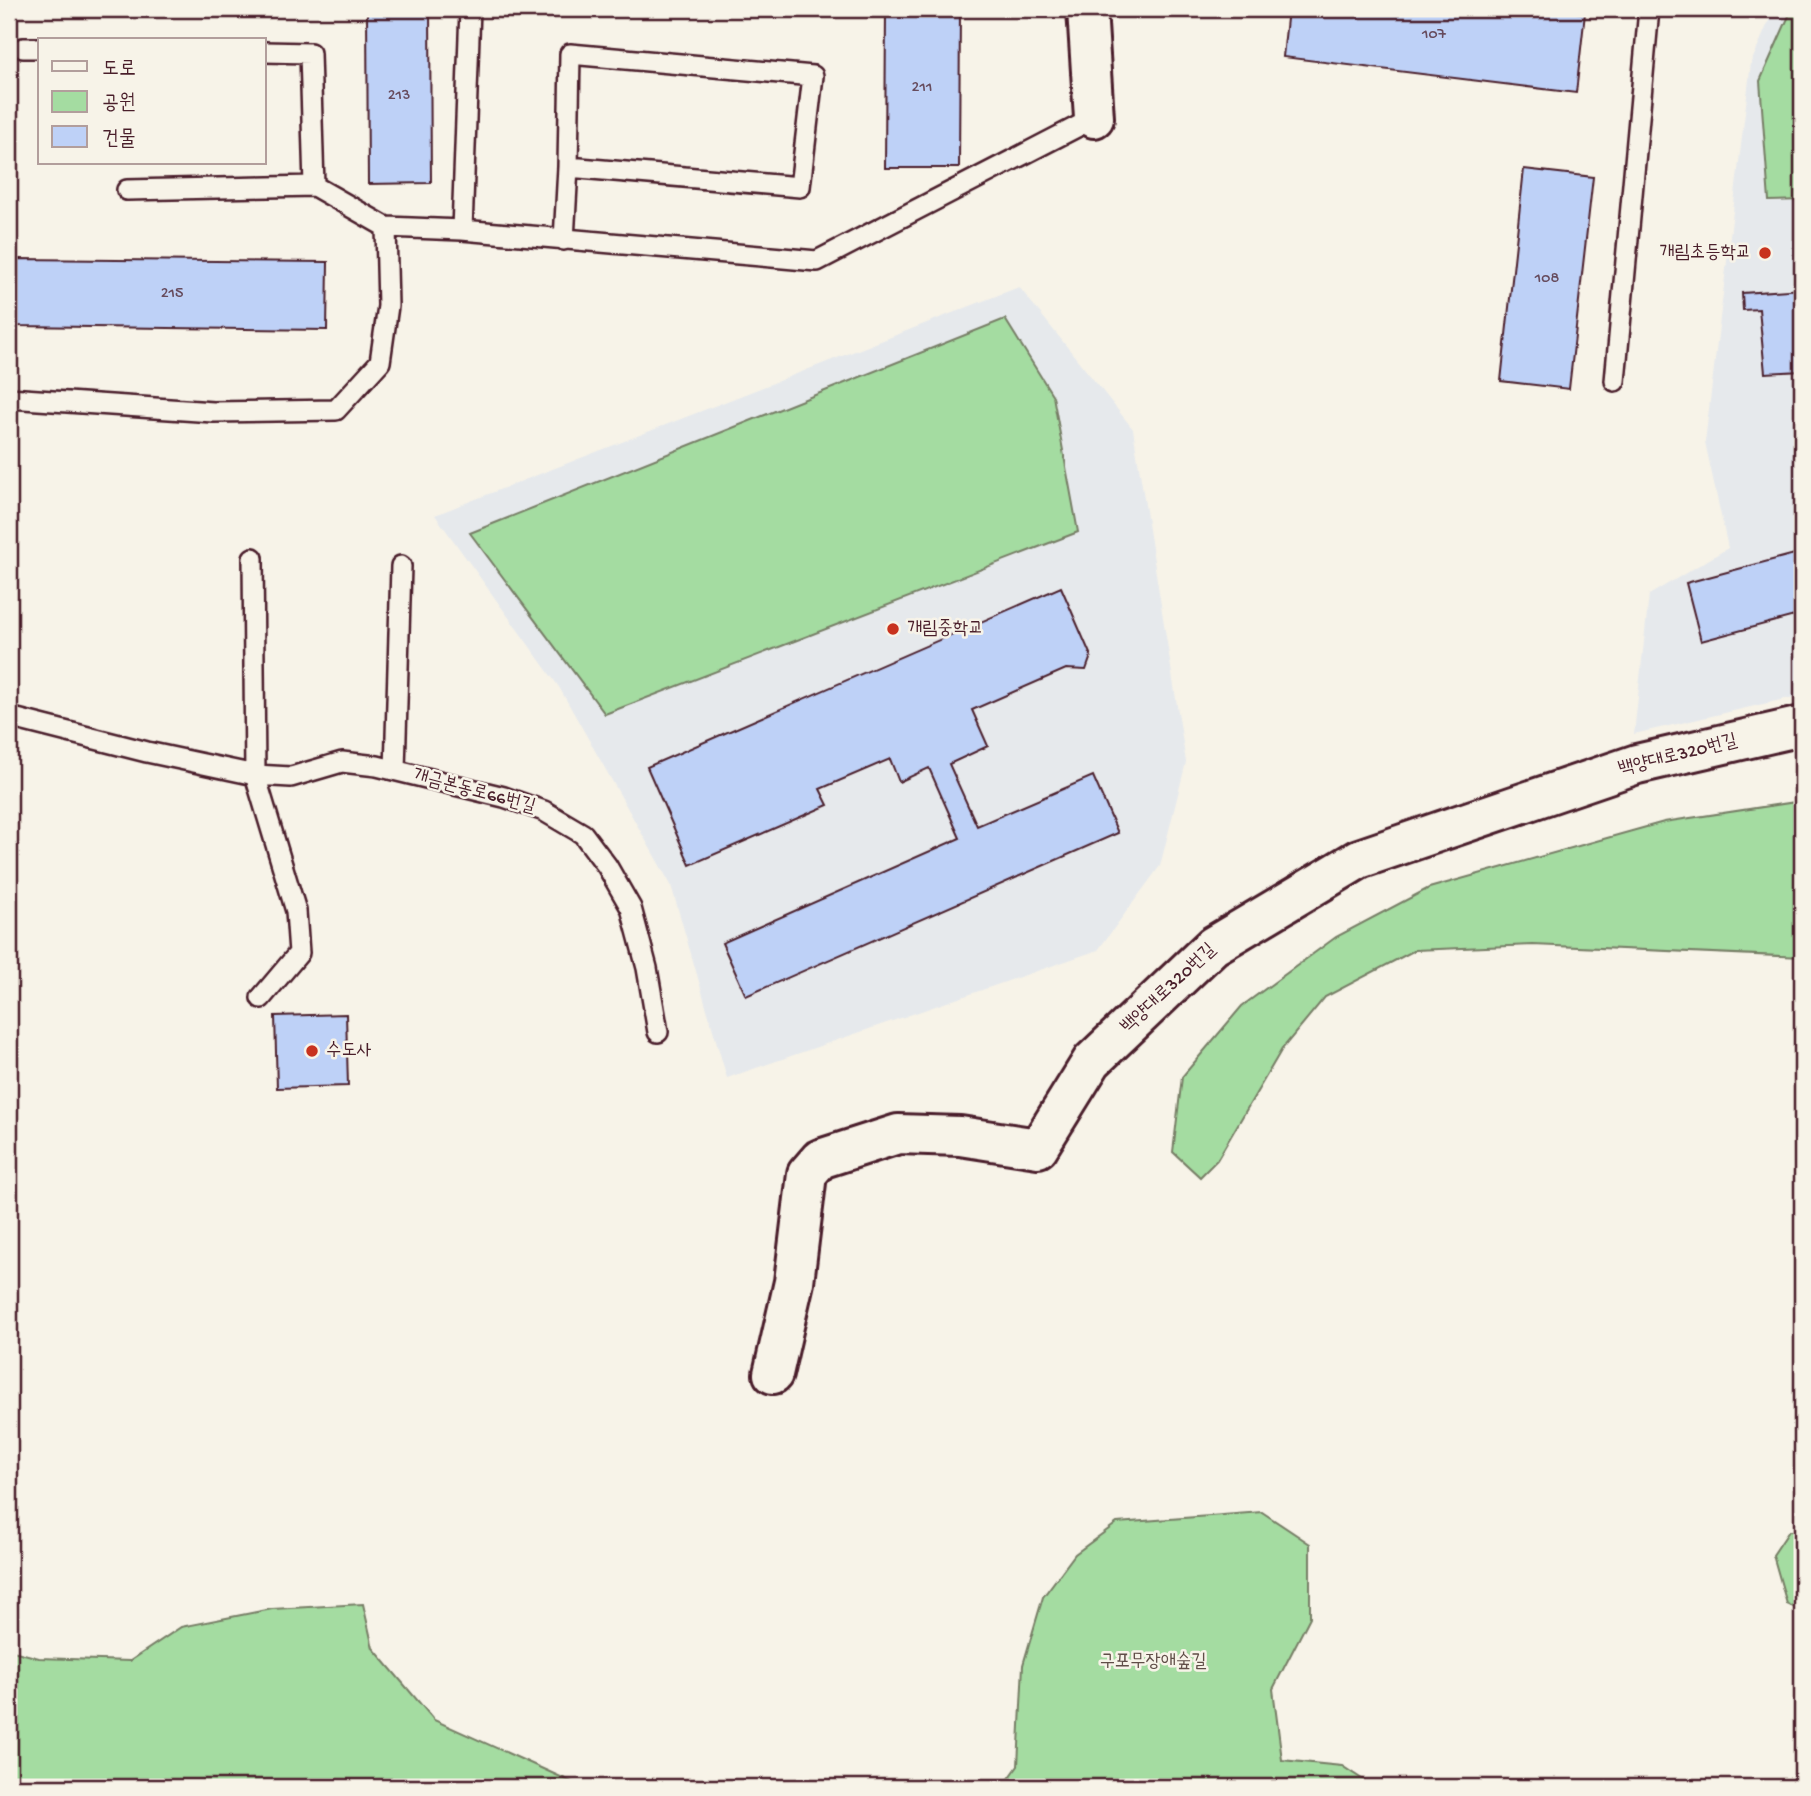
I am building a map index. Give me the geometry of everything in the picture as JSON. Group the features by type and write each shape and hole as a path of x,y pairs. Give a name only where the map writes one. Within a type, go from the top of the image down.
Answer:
{"street":[{"path":"1087,9 1094,117"},
{"name":"백양대로320번길","path":"773,1374 794,1282 807,1174 820,1159 898,1135 960,1136 1038,1148 1092,1061 1213,946 1359,859 1637,764 1802,726"}],"lane":[{"path":"462,230 470,9"},
{"path":"1615,381 1649,9"},
{"path":"266,52 310,52 314,186"},
{"path":"564,240 570,54 813,76 800,187 568,167"},
{"path":"128,190 314,186 386,227 462,230 817,261 1094,117"},
{"path":"9,398 213,412 336,410 380,362 388,306 386,227"},
{"path":"253,558 255,775 296,911 299,953 261,998"},
{"name":"개금본동로66번길","path":"394,770 401,566"},
{"name":"개금본동로66번길","path":"9,717 147,752 255,775 291,778 342,762 394,770 504,797 544,811 583,834 607,866 631,908 648,968 659,1032"}],"shaded area":[{"name":"개림초등학교","path":"1774,9 1802,9 1802,695 1634,734 1649,595 1728,548 1705,442 1751,63"},
{"path":"1019,287 1133,429 1186,762 1160,866 1098,950 727,1078 671,885 559,687 435,515"}],"green space":[{"path":"1792,9 1802,9 1802,200 1769,201 1760,81"},
{"path":"1005,319 1053,396 1078,532 605,714 470,533"},
{"path":"1802,801 1802,957 1533,945 1415,950 1325,997 1282,1049 1217,1160 1200,1177 1173,1152 1182,1077 1242,1006 1336,937 1429,888 1664,822"},
{"name":"구포무장애숲길","path":"1262,1512 1310,1544 1310,1617 1273,1689 1282,1760 1342,1766 1374,1787 1003,1787 1018,1766 1023,1665 1043,1597 1075,1554 1117,1523"},
{"path":"1789,1531 1802,1531 1802,1611 1787,1604 1773,1555"},
{"path":"363,1604 373,1648 434,1720 583,1787 9,1787 9,1650 39,1658 130,1661 181,1627 272,1609"}],"building":[{"path":"367,9 430,9 431,183 368,184"},
{"path":"886,9 960,9 959,168 885,168"},
{"path":"1288,9 1548,9 1585,13 1576,93 1283,57"},
{"path":"1524,169 1593,177 1569,389 1501,381"},
{"path":"18,259 328,262 327,330 17,326"},
{"path":"1802,289 1802,371 1765,373 1759,309 1743,310 1742,293"},
{"path":"1802,552 1802,614 1701,641 1686,583"},
{"path":"1061,587 1091,656 1086,670 1066,669 972,710 988,746 949,764 977,826 1093,776 1118,833 746,996 722,943 960,838 929,768 899,782 890,759 820,789 828,805 690,865 647,767"},
{"name":"수도사","path":"346,1014 348,1086 277,1088 275,1016"}],"place":[{"name":"개림초등학교","path":"1765,253"},
{"name":"개림중학교","path":"893,629"},
{"name":"수도사","path":"312,1051"}]}
